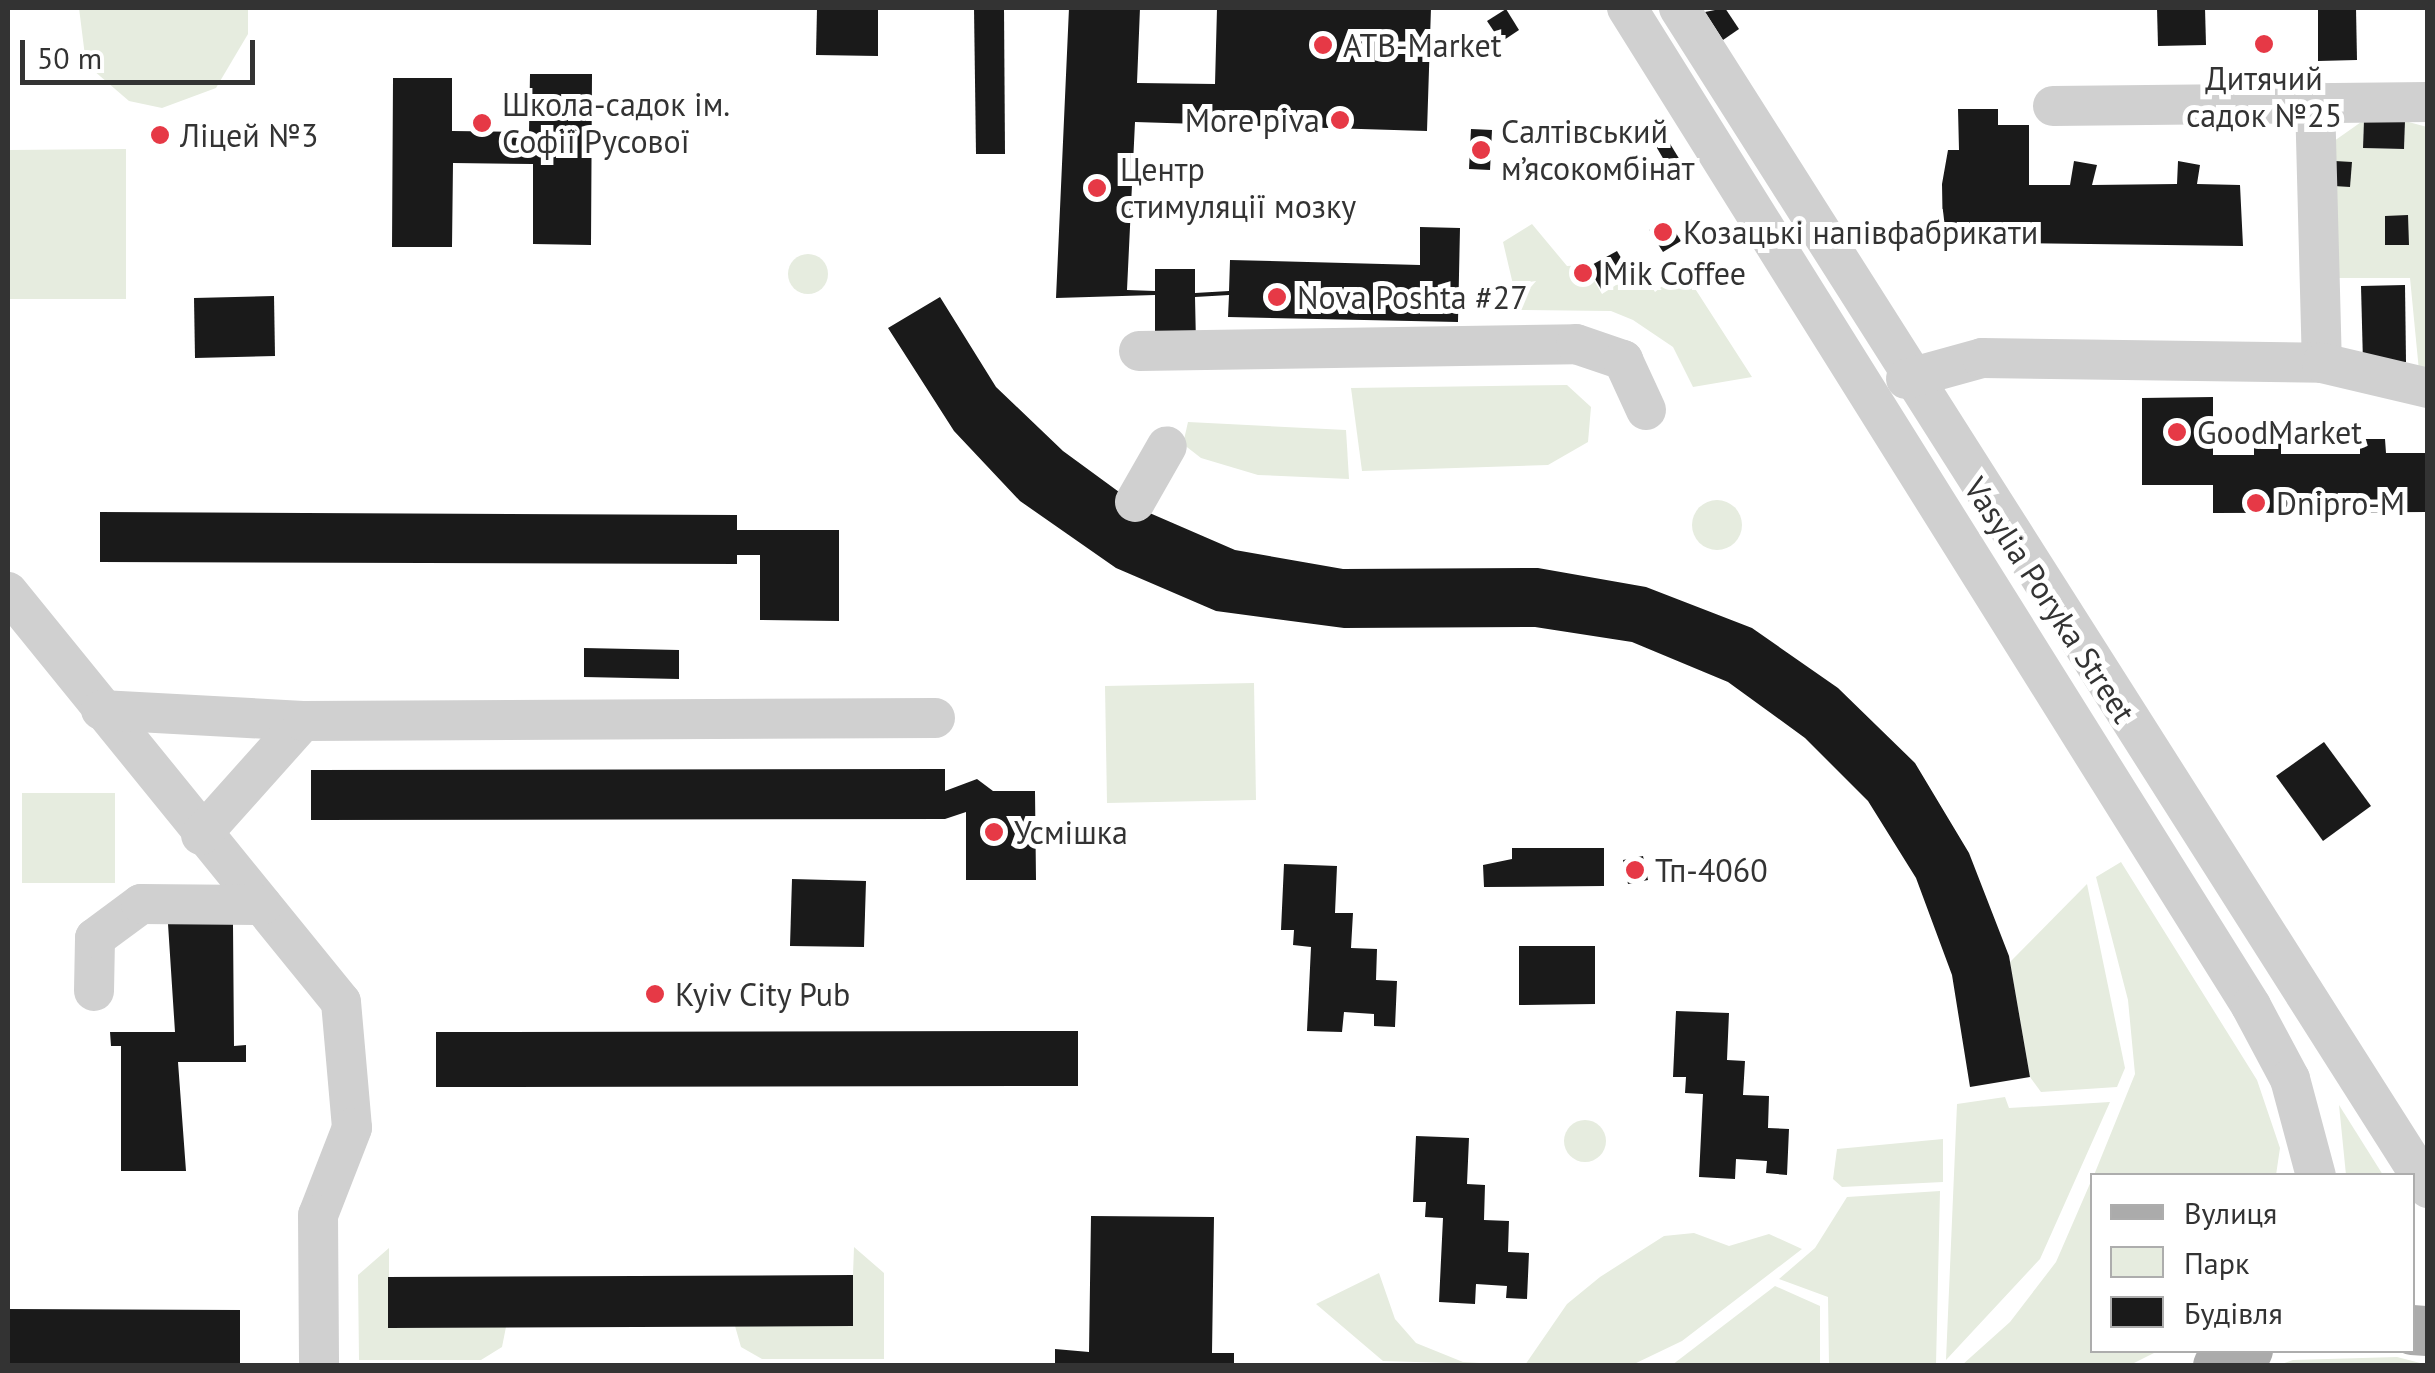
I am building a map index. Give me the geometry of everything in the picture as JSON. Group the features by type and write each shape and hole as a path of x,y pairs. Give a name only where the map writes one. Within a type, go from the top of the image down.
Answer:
{"street":[{"name":"Vasylia Poryka Street","path":"1627,8 2250,1006 2290,1079 2315,1173"},
{"name":"Vasylia Poryka Street","path":"1679,8 1906,379 2428,1188"},
{"path":"2316,100 2322,363"},
{"path":"2053,106 2316,100 2428,102"},
{"path":"1140,351 1576,344 1624,360 1646,410"},
{"path":"1906,379 1982,358 2322,363 2428,388"},
{"path":"1135,502 1167,446"},
{"path":"8,592 201,835 330,983 348,1028 352,1128 318,1215 319,1366"},
{"path":"101,710 304,721 935,718"},
{"path":"201,835 304,721"},
{"path":"94,991 95,938 141,904 262,905"}],"green space":[{"path":"79,8 248,8 248,34 216,88 162,108 129,101 86,64"},
{"path":"2364,120 2363,148 2404,149 2405,121 2427,127 2427,372 2419,371 2410,278 2334,278 2327,146"},
{"path":"126,149 126,299 8,299 8,150"},
{"path":"1532,224 1567,266 1585,265 1602,294 1641,269 1655,292 1683,270 1752,377 1693,387 1673,347 1633,320 1611,311 1519,310 1503,242"},
{"path":"808,254 822,260 828,274 822,288 808,294 794,288 788,274 794,260"},
{"path":"1567,385 1591,407 1588,442 1548,465 1362,471 1351,388"},
{"path":"1188,422 1346,430 1349,479 1258,475 1201,458 1183,444"},
{"path":"1717,500 1735,507 1742,525 1735,543 1717,550 1699,543 1692,525 1699,507"},
{"path":"1254,683 1256,800 1107,803 1105,686"},
{"path":"22,793 115,793 115,883 22,883"},
{"path":"2121,862 2257,1080 2280,1148 2276,1173 2095,1173 2135,1074 2128,1000 2096,877"},
{"path":"2087,884 2125,1068 2117,1087 2041,1092 2030,1077 2010,962"},
{"path":"2005,1097 2009,1108 2110,1102 2040,1259 1946,1360 1957,1104"},
{"path":"2339,1105 2382,1173 2346,1173"},
{"path":"1585,1120 1600,1126 1606,1141 1600,1156 1585,1162 1570,1156 1564,1141 1570,1126"},
{"path":"1943,1139 1943,1182 1842,1187 1833,1179 1837,1149"},
{"path":"2090,1184 2090,1353 2154,1353 2130,1365 1962,1365 2010,1322 2056,1262"},
{"path":"1940,1191 1936,1365 1829,1365 1828,1297 1779,1279 1815,1248 1847,1197"},
{"path":"1694,1233 1729,1246 1769,1234 1802,1249 1682,1341 1632,1365 1525,1365 1567,1304 1600,1277 1664,1236"},
{"path":"854,1247 884,1273 884,1359 762,1359 741,1347 735,1326 853,1275"},
{"path":"389,1248 389,1328 506,1327 502,1347 481,1360 359,1360 358,1275"},
{"path":"1379,1273 1395,1319 1416,1343 1463,1362 1513,1365 1383,1361 1316,1304"},
{"path":"1775,1286 1820,1306 1820,1365 1672,1365"},
{"path":"2397,1357 2428,1365 2279,1365 2293,1360"}],"building":[{"path":"817,8 878,8 878,56 816,55"},
{"path":"974,8 1004,8 1005,154 976,154"},
{"path":"1069,8 1140,8 1137,83 1215,84 1217,8 1431,8 1427,131 1135,122 1127,290 1155,291 1155,269 1195,269 1195,293 1229,291 1230,260 1420,265 1420,227 1460,228 1458,322 1228,317 1229,295 1195,297 1196,344 1155,344 1155,295 1056,298"},
{"path":"1725,8 1739,29 1723,40 1705,12"},
{"path":"2157,8 2205,8 2206,45 2158,46"},
{"path":"2318,8 2356,8 2357,60 2318,61"},
{"path":"1506,9 1519,30 1501,42 1487,21"},
{"path":"530,74 592,74 591,245 533,244 533,164 453,163 452,247 392,247 393,78 452,78 452,131 529,132"},
{"path":"1958,109 1998,109 1998,125 2029,125 2029,185 2070,185 2074,161 2097,165 2092,185 2177,184 2178,161 2200,165 2197,184 2240,185 2243,246 1943,242 1942,184 1948,150 1959,150"},
{"path":"2364,120 2405,121 2404,149 2363,148"},
{"name":"Салтівський м’ясокомбінат","path":"1471,129 1492,130 1490,170 1469,169"},
{"path":"1661,129 1683,165 1671,172 1650,136"},
{"path":"2335,161 2352,162 2350,187 2334,186"},
{"path":"2408,215 2409,245 2385,245 2385,216"},
{"path":"1667,219 1681,241 1663,252 1649,230"},
{"path":"1617,251 1630,273 1601,289 1588,267"},
{"path":"2405,285 2406,362 2363,363 2361,286"},
{"path":"274,296 275,356 195,358 194,298"},
{"path":"940,297 996,387 1063,451 1145,511 1235,550 1343,569 1538,568 1646,587 1752,628 1838,688 1915,763 1969,853 2009,956 2030,1077 1970,1087 1952,975 1916,878 1868,801 1805,738 1728,682 1632,642 1535,627 1344,628 1216,611 1116,568 1020,501 954,431 888,328"},
{"path":"2213,397 2213,455 2254,455 2254,441 2281,441 2281,454 2360,454 2360,439 2385,439 2386,453 2426,453 2427,512 2213,513 2213,485 2142,485 2142,398"},
{"path":"100,512 737,515 737,530 839,530 839,621 760,620 760,555 737,555 737,564 100,562"},
{"path":"584,648 679,650 679,679 584,677"},
{"path":"2324,742 2371,806 2323,841 2276,776"},
{"path":"945,769 945,791 977,779 993,791 1035,791 1036,880 966,880 966,812 945,819 311,820 311,770"},
{"path":"1512,848 1604,848 1604,886 1484,887 1483,865 1512,859"},
{"name":"Тп-4060","path":"1643,856 1648,880 1628,884 1623,860"},
{"path":"1284,864 1337,866 1335,913 1353,913 1351,948 1377,949 1376,980 1397,981 1395,1027 1374,1026 1374,1014 1344,1012 1342,1032 1307,1031 1311,947 1293,945 1294,930 1281,930"},
{"path":"792,879 866,881 864,947 790,946"},
{"path":"168,924 233,924 234,1046 246,1045 246,1062 178,1062 186,1171 121,1171 121,1046 111,1046 110,1032 175,1032"},
{"path":"1519,946 1595,946 1595,1004 1519,1005"},
{"path":"1676,1011 1729,1013 1727,1060 1745,1061 1743,1095 1769,1096 1768,1128 1789,1129 1787,1175 1766,1173 1767,1161 1736,1159 1735,1179 1699,1177 1703,1094 1685,1093 1686,1077 1673,1077"},
{"path":"1078,1031 1078,1086 436,1087 436,1032"},
{"path":"1416,1136 1469,1138 1467,1184 1485,1185 1484,1220 1509,1221 1508,1252 1529,1253 1527,1299 1506,1298 1507,1286 1476,1284 1475,1304 1439,1302 1443,1218 1425,1217 1426,1202 1413,1202"},
{"path":"1091,1216 1214,1217 1212,1353 1234,1353 1234,1366 1055,1366 1055,1349 1089,1352"},
{"path":"853,1275 853,1326 388,1328 388,1277"},
{"path":"8,1309 240,1310 240,1366 8,1364"}],"place":[{"name":"Дитячий садок №25","path":"2264,44"},
{"name":"ATB-Market","path":"1323,45"},
{"name":"More piva","path":"1340,120"},
{"name":"Школа-садок ім. Софії Русової","path":"482,123"},
{"name":"Ліцей №3","path":"160,135"},
{"name":"Салтівський м’ясокомбінат","path":"1481,150"},
{"name":"Центр стимуляції мозку","path":"1097,188"},
{"name":"Козацькі напівфабрикати","path":"1663,232"},
{"name":"Mik Coffee","path":"1583,273"},
{"name":"Nova Poshta #27","path":"1277,297"},
{"name":"GoodMarket","path":"2177,432"},
{"name":"Dnipro-M","path":"2256,503"},
{"name":"Усмішка","path":"994,832"},
{"name":"Тп-4060","path":"1635,870"},
{"name":"Kyiv City Pub","path":"655,994"}]}
